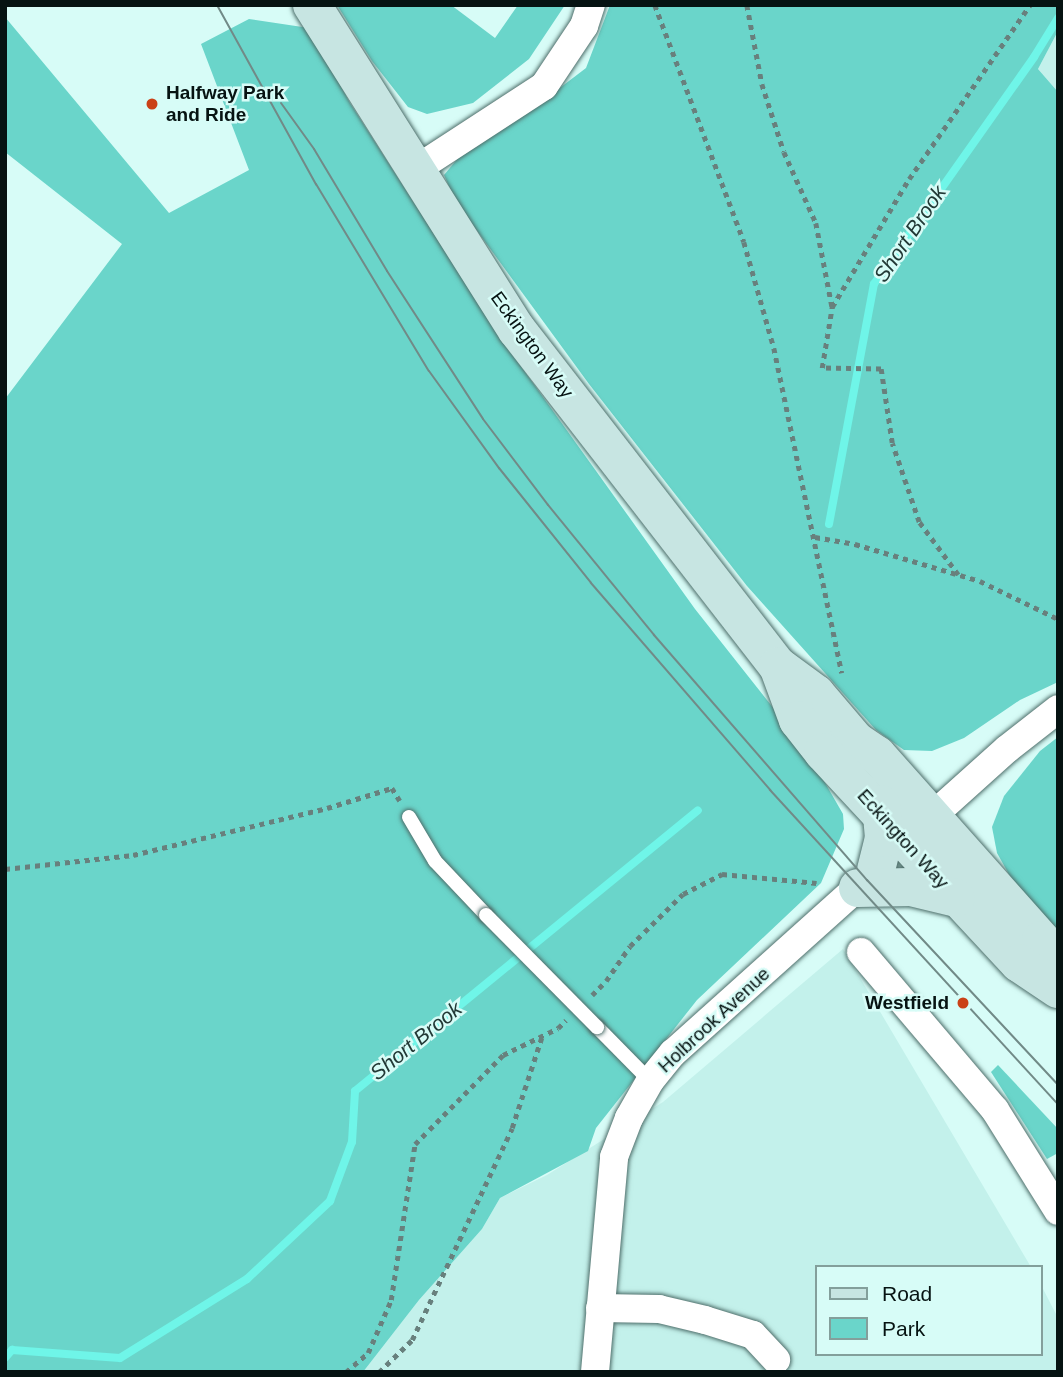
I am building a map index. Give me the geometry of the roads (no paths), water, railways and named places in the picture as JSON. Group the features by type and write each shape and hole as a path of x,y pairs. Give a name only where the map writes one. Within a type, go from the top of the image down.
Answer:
{"main road":[{"name":"Eckington Way","path":"312,5 517,330 778,666 816,694 856,741 877,755 1041,940 1058,969"},
{"name":"Eckington Way","path":"778,666 798,720 956,898 1019,963 1058,989"},
{"path":"856,741 869,763 894,829 867,879 956,898"}],"street":[{"path":"415,170 544,86 584,26 591,5"},
{"path":"894,829 932,815 1058,709"},
{"name":"Holbrook Avenue","path":"595,1372 614,1157 629,1118 650,1081 673,1053 867,879"},
{"path":"862,951 995,1110 1058,1211"},
{"path":"600,1308 659,1309 753,1335 781,1366"}],"lane":[{"path":"409,817 435,861 650,1081"}],"waterway":[{"name":"Short Brook","path":"829,524 874,284 1034,57 1058,18"},
{"name":"Short Brook","path":"5,1358 12,1350 120,1358 247,1279 330,1201 352,1142 355,1091 698,810"}],"tram line":[{"path":"217,5 316,184 429,371 499,468 591,583 770,790 1058,1104"},
{"path":"281,103 314,149 387,271 483,419 548,505 654,635 867,880 1058,1085"}],"place":[{"name":"Halfway Park and Ride","path":"152,104"},
{"name":"Westfield","path":"963,1003"}]}
